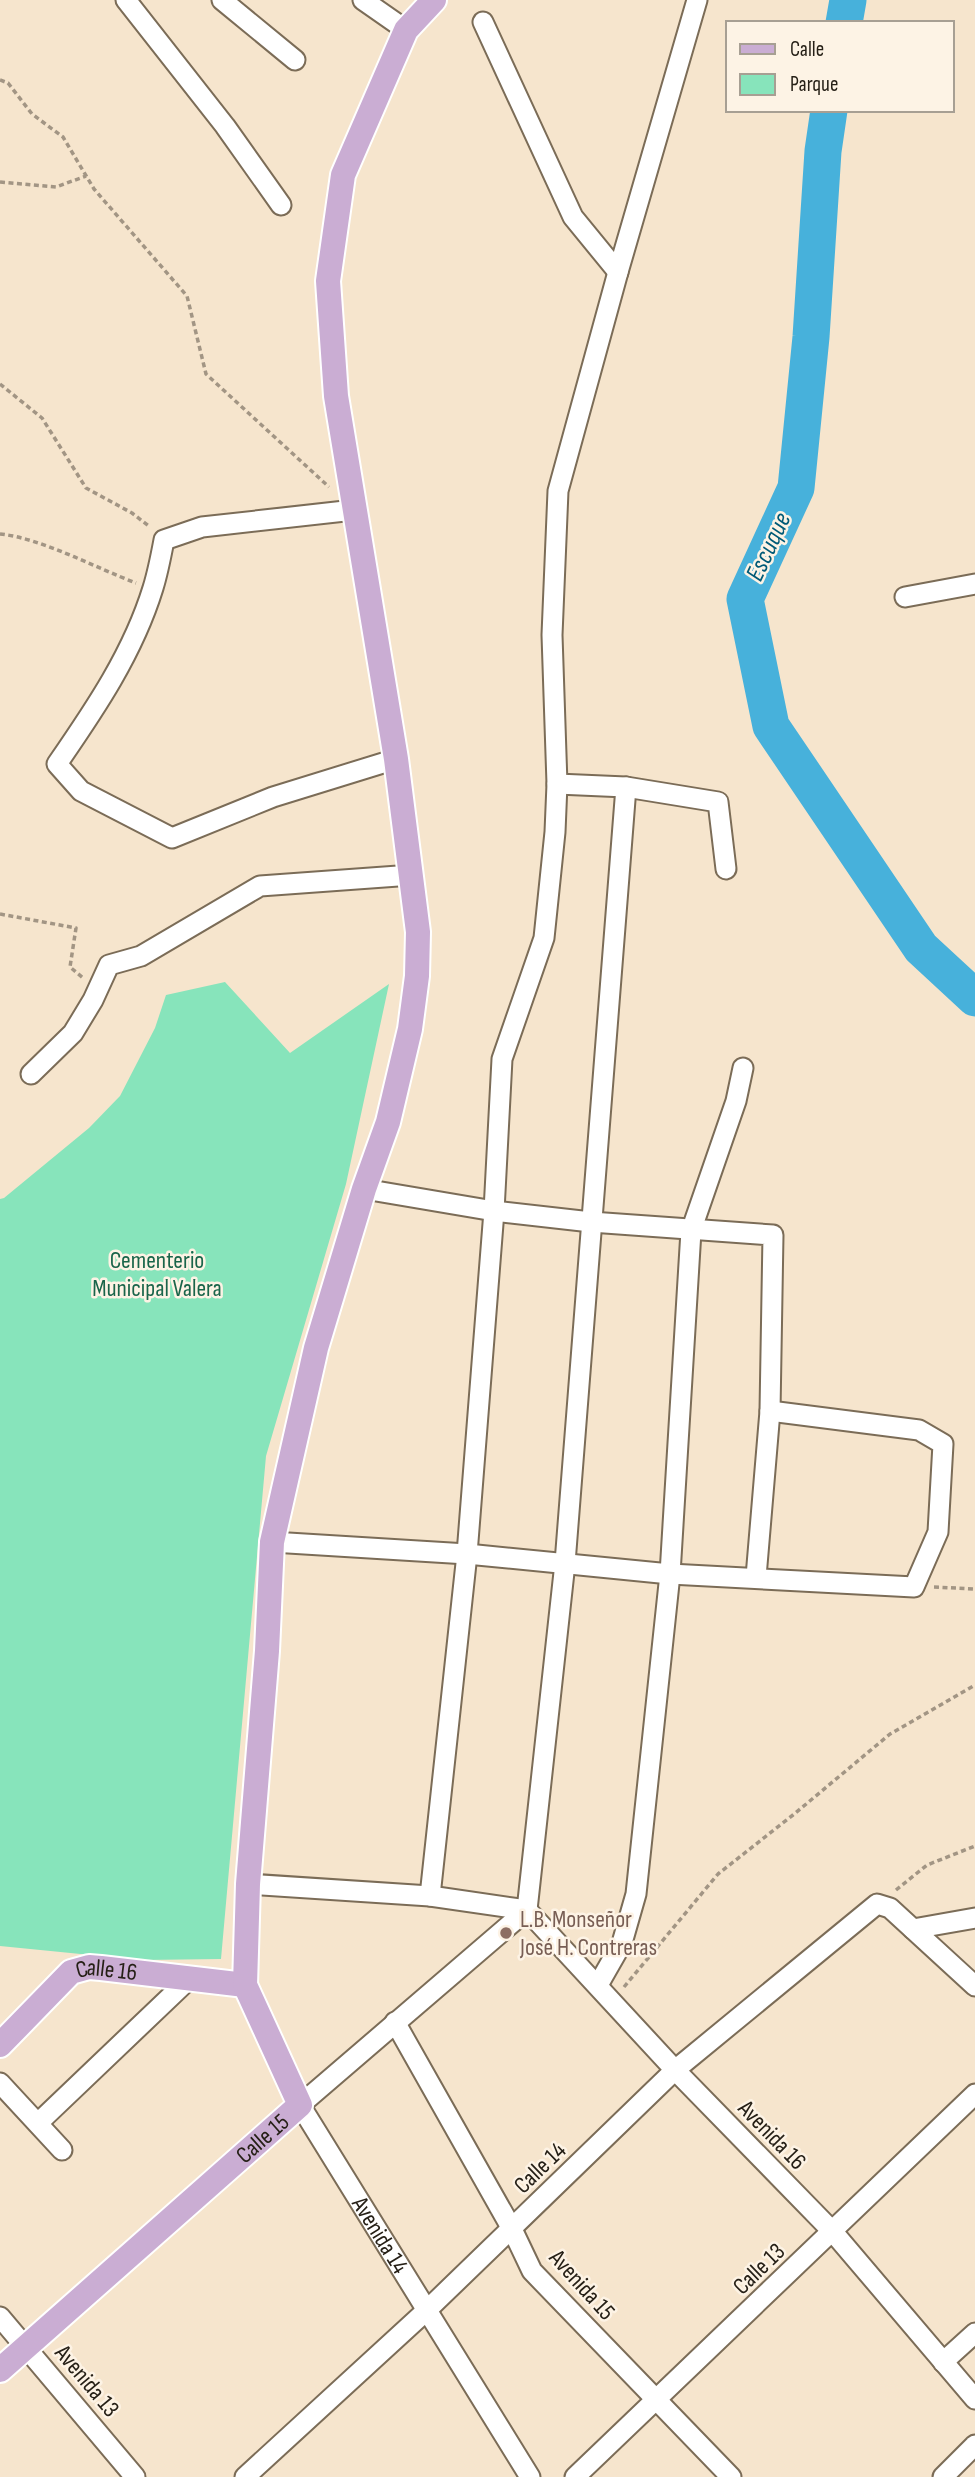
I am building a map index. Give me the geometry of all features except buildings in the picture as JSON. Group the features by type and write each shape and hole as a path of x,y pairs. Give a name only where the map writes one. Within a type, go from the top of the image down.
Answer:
{"main road":[{"path":"244,1985 248,1884 267,1651 272,1542 316,1348 363,1189 388,1122 410,1029 417,976 418,932 412,874 397,759 335,396 328,281 343,175 407,30 434,0"},
{"name":"Calle 16","path":"0,2045 64,1977 80,1968 244,1985"},
{"name":"Avenida 14","path":"244,1985 300,2105"},
{"name":"Calle 15","path":"0,2370 300,2105"}],"street":[{"path":"126,0 225,126 281,205"},
{"path":"222,0 295,60"},
{"path":"363,0 407,30"},
{"path":"430,1896 467,1554 494,1211 502,1059 544,938 555,832 557,784 552,635 558,491 697,0"},
{"path":"483,22 573,216 618,272"},
{"path":"354,510 202,527 164,540 153,589 124,657 96,708 57,764 81,791 172,838 273,797 397,759"},
{"path":"905,597 975,584"},
{"path":"557,784 626,787 718,802 726,869"},
{"path":"248,1884 430,1896 527,1910 565,1563 626,787"},
{"path":"31,1074 73,1033 109,965 141,956 260,886 412,874"},
{"path":"598,1985 622,1943 636,1894 670,1574 691,1231 736,1101 743,1068"},
{"path":"363,1189 494,1211 591,1223 774,1236 770,1410 757,1577"},
{"path":"272,1542 467,1554 670,1574 915,1587 938,1532 943,1444 919,1430 770,1410"},
{"path":"877,1904 890,1908 975,1986"},
{"name":"Calle 14","path":"246,2477 426,2311 675,2070 877,1904"},
{"name":"Avenida 16","path":"527,1910 675,2070 833,2232 975,2399"},
{"name":"Calle 15","path":"300,2105 527,1910"},
{"path":"913,1929 975,1918"},
{"path":"38,2123 189,1979"},
{"name":"Avenida 15","path":"395,2022 512,2229 532,2271 731,2477"},
{"path":"0,2083 62,2150"},
{"name":"Calle 13","path":"575,2477 975,2094"},
{"name":"Avenida 14","path":"300,2105 530,2477"},
{"name":"Avenida 13","path":"0,2317 135,2477"},
{"path":"943,2362 975,2333"},
{"path":"943,2477 975,2445"}],"path":[{"path":"0,80 8,83 32,114 62,137 94,189 187,296 206,374 354,510"},
{"path":"0,182 56,187 86,176"},
{"path":"0,384 42,418 86,488 132,513 164,540"},
{"path":"0,534 11,535 76,558 153,589"},
{"path":"0,914 76,928 70,967 81,977 100,985"},
{"path":"915,1587 975,1589"},
{"path":"613,2002 718,1874 890,1734 975,1685"},
{"path":"877,1904 927,1865 975,1846"}],"green space":[{"name":"Cementerio Municipal Valera","path":"225,982 290,1053 389,984 346,1184 266,1456 221,1959 141,1960 0,1946 0,1199 89,1128 120,1096 155,1028 166,995"}],"waterway":[{"name":"Escuque","path":"844,21 848,0"},
{"name":"Escuque","path":"829,112 823,151 811,337 796,488 745,599 771,726 921,948 975,998"}],"place":[{"name":"L.B. Monseñor José H. Contreras","path":"506,1933"}]}
